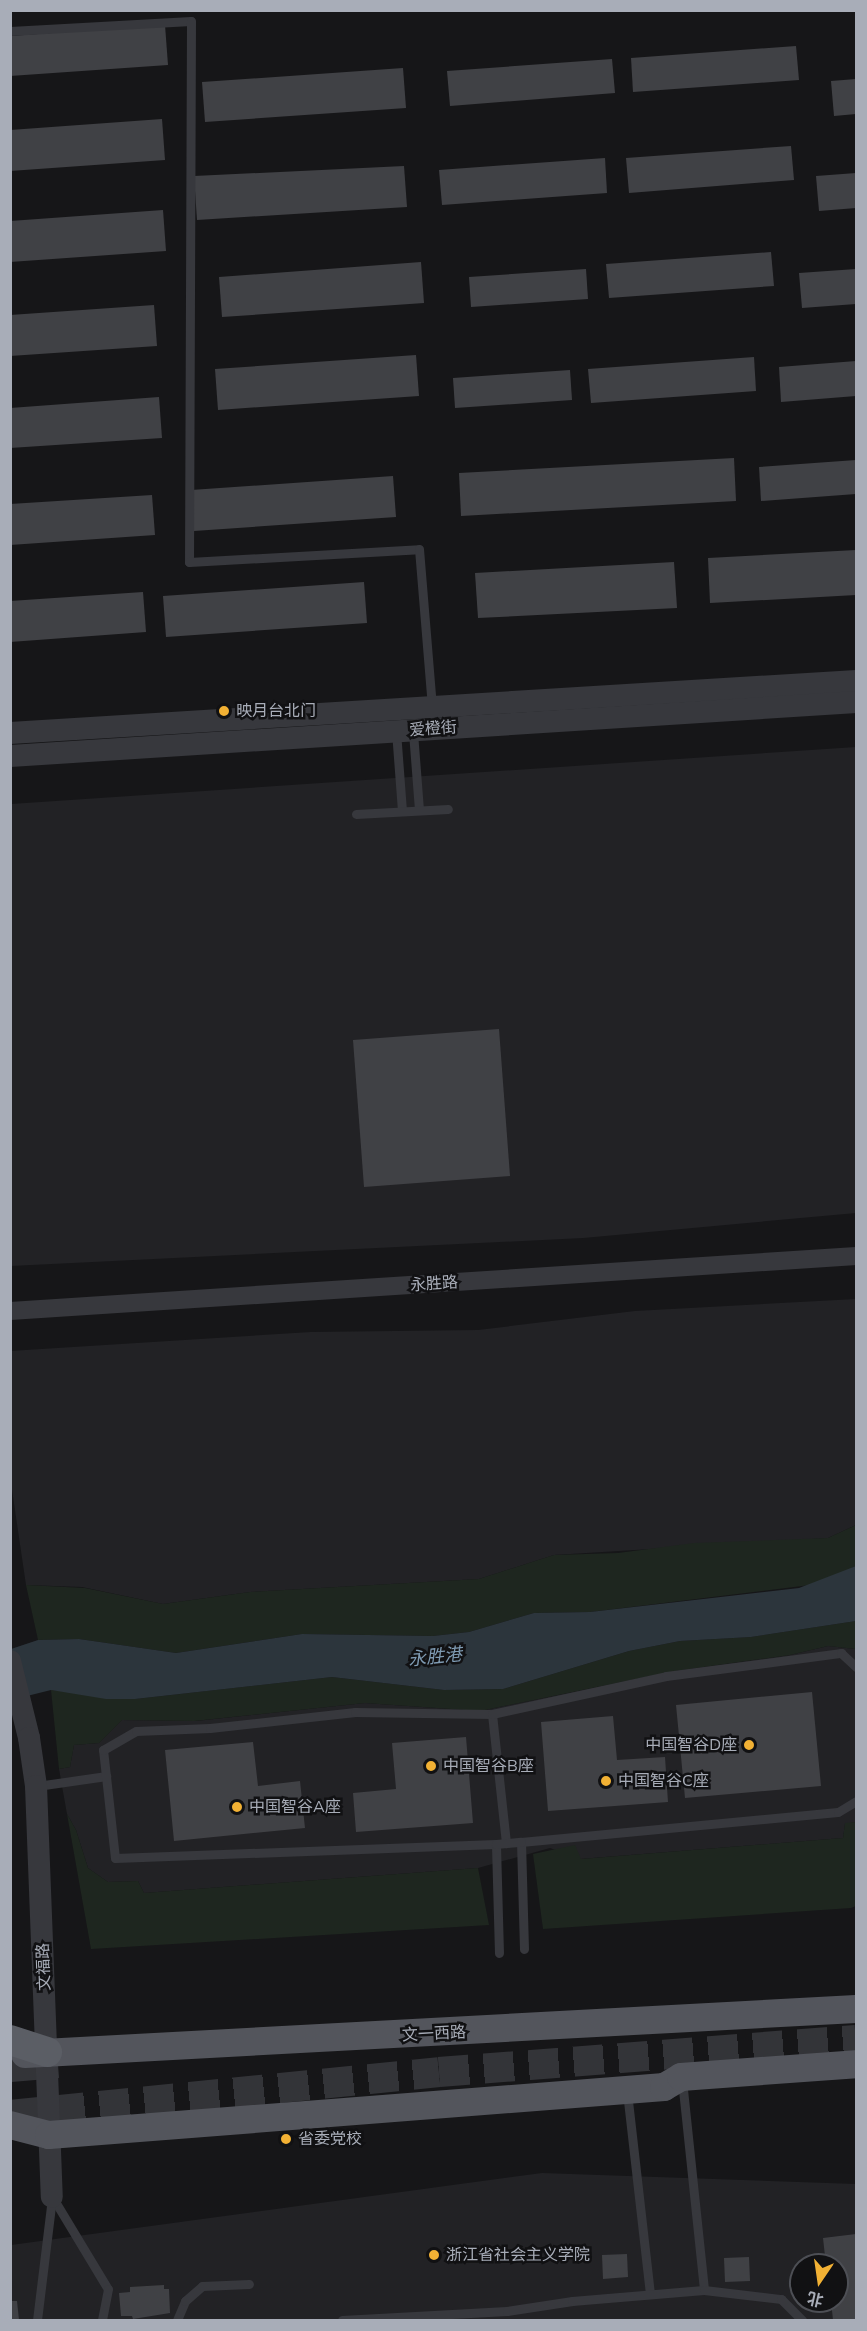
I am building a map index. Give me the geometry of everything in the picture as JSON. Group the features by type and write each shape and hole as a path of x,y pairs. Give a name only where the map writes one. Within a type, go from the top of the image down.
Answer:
{"highway":[{"path":"10,2040 47,2052"}],"main road":[{"name":"文一西路","path":"10,2056 47,2052 856,2009"},
{"path":"10,2138 664,2087 681,2077 856,2064"},
{"path":"10,2126 50,2135"}],"street":[{"name":"爱橙街","path":"10,733 856,681"},
{"name":"爱橙街","path":"10,756 856,702"},
{"name":"永胜路","path":"10,1311 856,1257"},
{"name":"文福路","path":"10,1661 29,1738 36,1786 52,2197"}],"lane":[{"path":"10,31 191,21 189,562 419,549 432,707"},
{"path":"404,731 419,810"},
{"path":"402,811 404,731"},
{"path":"356,814 448,809"},
{"path":"856,1667 841,1653 666,1676 492,1714 355,1712 210,1728 136,1731 103,1750 115,1858 521,1842 838,1812 856,1801"},
{"path":"492,1714 501,1843 499,1953"},
{"path":"36,1786 106,1776"},
{"path":"521,1842 524,1949"},
{"path":"681,2077 704,2290"},
{"path":"627,2090 650,2293"},
{"path":"37,2320 52,2197"},
{"path":"52,2197 108,2289 102,2320"},
{"path":"177,2320 184,2301 202,2286 249,2284"},
{"path":"342,2320 507,2316 650,2293 704,2290 782,2299 802,2320"}],"shaded area":[{"path":"856,747 856,1213 583,1238 11,1266 11,804"},
{"path":"856,1299 856,1525 828,1538 554,1555 479,1579 250,1592 163,1604 82,1587 26,1585 10,1476 10,1351 311,1332 478,1330 635,1311"},
{"path":"856,1525 856,1566 818,1584 590,1612 534,1613 469,1632 433,1636 302,1634 176,1653 79,1639 38,1640 26,1585 85,1588 163,1604 250,1592 479,1579 554,1555 618,1553 694,1543 828,1538"},
{"path":"856,1621 856,1649 828,1646 790,1655 675,1671 480,1711 365,1703 194,1721 122,1720 99,1743 74,1745 70,1767 59,1769 51,1690 135,1699 332,1677 444,1690 503,1689 629,1651 680,1641 751,1637"},
{"path":"828,1646 856,1649 856,1822 845,1824 843,1838 580,1859 550,1848 478,1868 144,1893 138,1881 108,1882 88,1868 76,1830 67,1814 59,1769 70,1767 74,1745 99,1743 122,1720 196,1721 365,1703 480,1711 675,1671 790,1655"},
{"path":"67,1814 76,1830 88,1868 108,1882 138,1881 144,1893 478,1868 489,1925 91,1949"},
{"path":"856,1822 856,1906 851,1908 543,1929 533,1854 575,1845 581,1859 843,1838 845,1823"},
{"name":"浙江省社会主义学院","path":"542,2173 856,2184 856,2320 11,2320 11,2245"}],"water":[{"name":"永胜港","path":"856,1566 856,1621 751,1637 680,1641 629,1651 503,1689 444,1690 332,1677 135,1699 106,1699 51,1690 11,1700 11,1649 38,1640 79,1639 176,1653 302,1634 433,1636 469,1632 534,1613 590,1612 799,1588"}],"building":[{"path":"165,25 168,65 10,76 10,36"},
{"path":"796,46 799,80 633,92 631,58"},
{"path":"612,59 615,93 450,106 447,71"},
{"path":"403,68 406,108 205,122 202,82"},
{"path":"856,79 856,114 834,116 831,81"},
{"path":"162,119 165,160 10,171 10,130"},
{"path":"791,146 794,180 629,193 626,158"},
{"path":"605,158 607,193 442,205 439,170"},
{"path":"404,166 407,207 197,220 194,176"},
{"path":"856,173 856,208 819,211 816,176"},
{"path":"163,210 166,251 10,262 10,221"},
{"path":"771,252 774,286 609,298 606,264"},
{"path":"421,262 424,303 222,317 219,277"},
{"path":"586,269 588,299 471,307 469,277"},
{"path":"856,269 856,304 802,308 799,273"},
{"path":"154,305 157,346 10,356 10,315"},
{"path":"416,355 419,396 218,410 215,369"},
{"path":"754,357 756,391 591,403 588,369"},
{"path":"856,361 856,396 781,402 779,367"},
{"path":"570,370 572,400 455,408 453,378"},
{"path":"159,397 162,438 10,448 10,408"},
{"path":"734,458 736,501 461,516 459,473"},
{"path":"856,460 856,494 761,501 759,467"},
{"path":"393,476 396,517 194,531 191,490"},
{"path":"152,495 155,535 10,545 10,504"},
{"path":"856,550 856,595 710,603 708,558"},
{"path":"674,562 677,608 478,618 475,573"},
{"path":"364,582 367,623 166,637 163,596"},
{"path":"143,592 146,632 10,642 10,601"},
{"path":"499,1029 510,1176 364,1187 353,1040"},
{"name":"中国智谷D座","path":"812,1692 821,1786 685,1798 676,1705"},
{"name":"中国智谷C座","path":"613,1716 617,1760 665,1757 668,1802 548,1811 541,1722"},
{"name":"中国智谷B座","path":"466,1737 473,1823 356,1832 353,1793 396,1789 392,1743"},
{"name":"中国智谷A座","path":"253,1742 258,1786 300,1781 305,1828 174,1841 165,1750"},
{"path":"856,2234 856,2320 833,2320 832,2313 849,2313 849,2253 825,2253 823,2238"},
{"path":"627,2254 628,2277 603,2279 602,2255"},
{"path":"749,2257 750,2281 725,2282 724,2258"},
{"path":"164,2285 164,2289 169,2289 170,2313 133,2319 132,2316 121,2316 119,2293 130,2292 130,2287"},
{"path":"10,2301 17,2301 19,2320 10,2320"}],"tunnel":[{"path":"10,2115 439,2072 856,2040"},
{"path":"10,2067 58,2063"}],"place":[{"name":"映月台北门","path":"224,711"},
{"name":"中国智谷D座","path":"749,1745"},
{"name":"中国智谷B座","path":"431,1766"},
{"name":"中国智谷C座","path":"606,1781"},
{"name":"中国智谷A座","path":"237,1807"},
{"name":"省委党校","path":"286,2139"},
{"name":"浙江省社会主义学院","path":"434,2255"}]}
